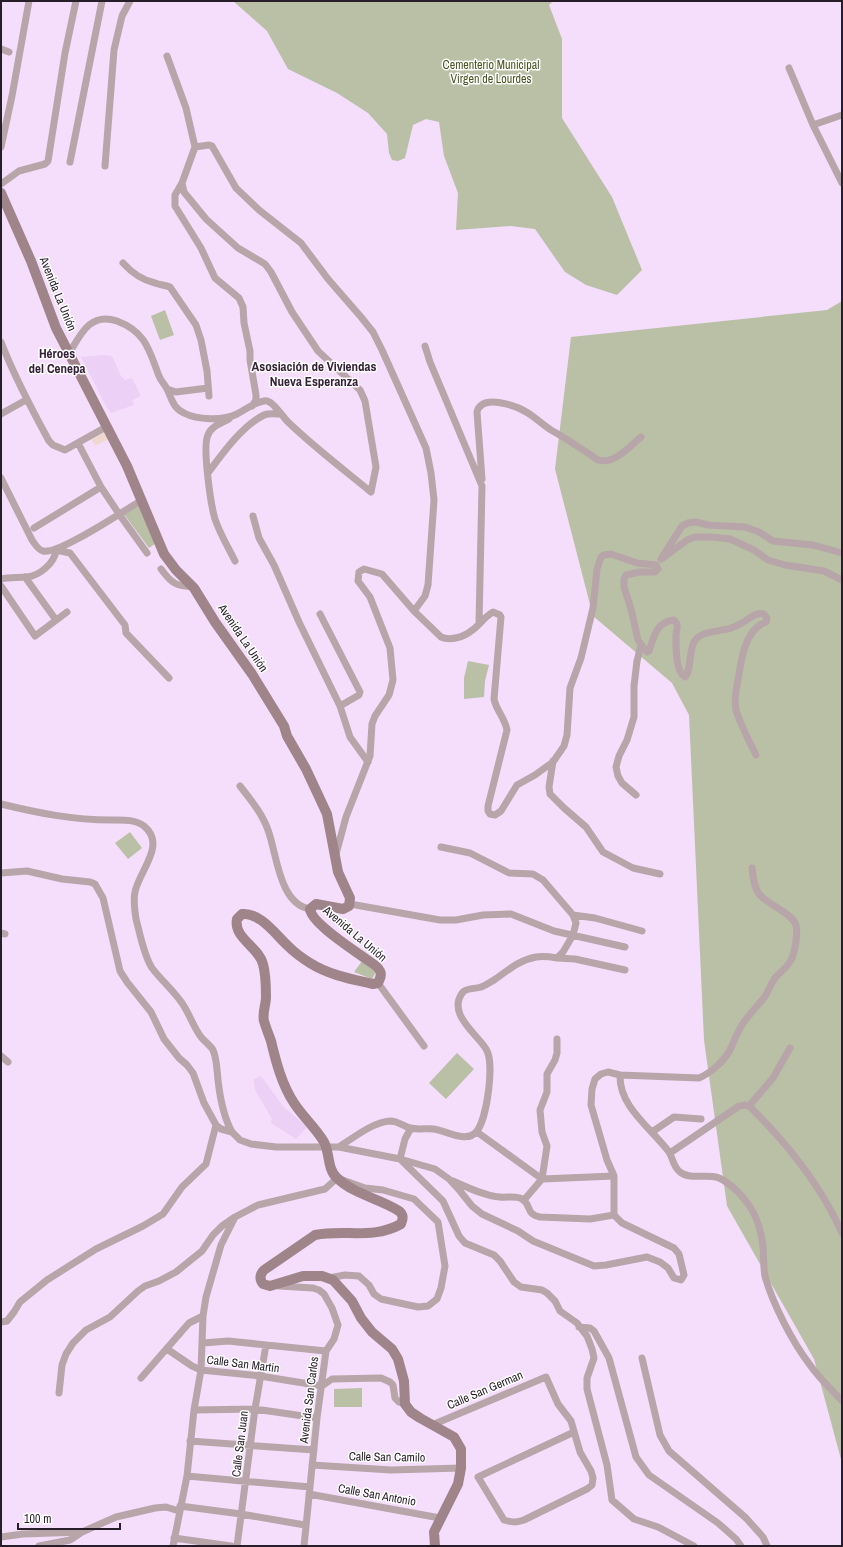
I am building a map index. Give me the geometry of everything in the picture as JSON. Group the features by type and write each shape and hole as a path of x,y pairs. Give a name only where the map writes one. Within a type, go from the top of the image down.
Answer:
{"main road":[{"name":"Avenida La Unión","path":"1,193 31,261 56,328 70,352 126,466 142,500 164,554 176,570 194,588 215,622 256,680 284,726 287,736 306,769 327,814 338,872 350,898 350,904 343,909 316,904 310,909 312,915 322,926 377,967 381,973 378,983"},
{"path":"378,983 373,984 331,974 310,963 288,946 273,930 251,914 242,914 237,919 236,924 239,932 263,962 266,999 264,1020 275,1059 295,1104 316,1129 326,1148 332,1172 337,1178 356,1191 399,1211 403,1216 401,1224 390,1230 377,1233 324,1233 314,1235 263,1271 260,1277 262,1283 270,1286 303,1276 322,1276 329,1278 349,1298 361,1318 372,1332 392,1349 398,1359 404,1381 405,1404 411,1412 454,1437 461,1449 461,1468 458,1484 434,1532 435,1546"}],"street":[{"path":"1,184 19,171 45,164 48,161 65,53 76,1"},
{"path":"70,162 102,1"},
{"path":"105,166 114,50 122,16 130,1"},
{"path":"1,147 12,96 27,2"},
{"path":"1,49 9,52"},
{"path":"167,56 186,108 195,147 182,183 175,195 174,202 176,210 201,248 215,278 239,298 243,307 244,323 250,351 250,360 256,395 256,400 252,406"},
{"path":"789,68 813,125 842,183"},
{"path":"813,125 842,115"},
{"path":"195,147 212,146 236,188 259,210 301,243 328,280 373,332 382,350 426,448 434,500 428,585 425,596 414,611"},
{"path":"182,183 184,192 206,219 238,248 265,264 272,272 292,312 318,351 360,390 365,401 376,467 371,492 299,432 280,414 274,404 264,400 212,428 205,441 205,453 215,518 235,561"},
{"path":"123,262 130,271 139,277 154,283 166,285 173,290 196,325 208,371 209,396"},
{"path":"70,352 82,330 100,318 107,318 119,322 133,329 144,340 154,358 160,377 177,409 184,414 212,419 235,416"},
{"path":"1,342 26,400 49,441 65,450 106,427"},
{"path":"426,346 430,362 482,486"},
{"path":"167,389 176,392 208,388"},
{"path":"1,414 26,400"},
{"path":"479,624 482,486 477,412 478,407 483,403 491,402 503,404 527,412 549,429 570,440 598,460 603,461 614,458 641,437"},
{"path":"208,473 228,446 253,422 266,414 280,414"},
{"path":"78,443 101,487 147,553"},
{"path":"1,478 37,547 43,551 65,551 73,556 124,625 126,633 169,678"},
{"path":"34,528 101,487"},
{"path":"56,550 142,500"},
{"path":"253,516 259,538 274,565 299,622 340,706 350,737 368,762"},
{"path":"756,755 736,709 736,694 742,656 749,639 759,624 766,622 767,618 764,614 760,613 730,628 704,634 695,640 692,648 688,673 685,677 679,672 678,666 676,632 678,626 677,623 674,620 667,621 660,626 652,639 649,651 644,649 638,640 624,587 624,579 629,574 639,572 655,572 658,569 659,562 682,526 688,522 708,525 745,527 759,532 773,541 813,545 842,553"},
{"path":"335,859 346,816 370,756 372,724 375,716 389,695 394,680 390,648 370,597 358,581 359,572 364,569 382,574 414,611 436,633 447,639 471,632 493,612 501,617 494,699 496,706 506,722 507,730 488,806 488,811 490,814 495,815 501,811 508,797 517,785 535,775 553,761 564,746 567,735 570,688 581,658 593,608 598,562 604,555 611,554 637,563 659,562 687,540 695,537 711,536 730,539 754,550 768,560 785,565 824,571 842,580"},
{"path":"1,579 25,577 40,573 56,555 56,550"},
{"path":"161,569 167,577 178,586 194,588"},
{"path":"25,577 56,620"},
{"path":"1,586 36,636 67,612"},
{"path":"320,614 360,692 359,695 340,706"},
{"path":"636,796 622,783 618,776 616,766 627,740 634,717 636,662 642,645"},
{"path":"553,761 549,787 550,794 586,827 603,852 633,868 660,874"},
{"path":"240,786 256,806 268,829 286,890 298,904 304,908 310,909"},
{"path":"1,804 71,819 128,820 137,822 144,826 152,840 153,847 150,860 142,873 135,894 136,916 142,941 151,966 181,1002 202,1037 215,1054 218,1085 226,1122 232,1132 240,1140 251,1144 276,1147 339,1147 400,1159 435,1169 449,1179 472,1206 482,1214 512,1228 533,1241 594,1266 647,1257 660,1262 668,1268 674,1278 678,1280 684,1275 679,1254 674,1248 622,1223 614,1215 614,1176 607,1160 591,1105 592,1089 595,1079 601,1074 608,1072 620,1075 699,1078 706,1075 730,1051 742,1025 751,1012 763,1000 775,978 788,966 792,960 794,952 796,934 794,920 770,904 759,893 754,884 752,868"},
{"path":"441,847 470,853 509,873 533,874 544,880 573,915 576,923 573,935 563,952 557,958"},
{"path":"1,873 27,871 62,879 90,882 95,884 102,898 120,971 151,1012 164,1039 193,1073 204,1103 216,1125 232,1132"},
{"path":"350,904 440,920 456,920 511,914 554,931 626,947"},
{"path":"573,915 595,918 642,931"},
{"path":"339,1147 366,1130 390,1121 411,1128 434,1129 467,1137 477,1132 486,1110 490,1070 487,1050 469,1029 461,1016 459,1000 467,990 482,987 518,963 537,957 575,959 625,970"},
{"path":"378,983 424,1046"},
{"path":"524,1200 542,1180 547,1146 542,1132 540,1110 547,1092 547,1074 555,1060 557,1053 557,1039"},
{"path":"749,1106 773,1078 790,1048"},
{"path":"1,1056 8,1062"},
{"path":"620,1075 620,1089 624,1097 670,1153 675,1167 681,1173 692,1176 717,1177 734,1188 745,1199 753,1211 762,1244 765,1275 774,1299 793,1340 810,1366 842,1401"},
{"path":"670,1153 739,1106 746,1104 789,1148 810,1175 837,1221 842,1233"},
{"path":"652,1132 674,1117 701,1119"},
{"path":"1,1322 7,1321 20,1302 47,1280 96,1249 143,1226 163,1214 182,1187 206,1164 216,1125"},
{"path":"400,1159 405,1139 411,1128"},
{"path":"477,1132 542,1180 614,1176"},
{"path":"400,1159 443,1201 459,1236 465,1243 494,1255 500,1261 514,1282 522,1287 542,1290 547,1293 555,1301 560,1311 587,1336 594,1358 587,1378 587,1389 607,1465 612,1500 634,1519 658,1527 692,1546"},
{"path":"59,1393 62,1365 66,1354 73,1343 86,1330 110,1317 138,1290 176,1272 202,1251 213,1235 222,1226 235,1217 258,1205 325,1189 337,1178 365,1188 383,1190 414,1199 438,1222 445,1266 441,1288 437,1299 428,1306 418,1307 381,1298 374,1294 369,1285 359,1276 345,1275 329,1278"},
{"path":"449,1179 492,1196 518,1197 524,1200 530,1213 540,1218 590,1219 614,1215"},
{"path":"173,1546 187,1476 194,1410 201,1370 203,1316 206,1297 221,1245 235,1217"},
{"name":"Avenida San Carlos","path":"270,1286 313,1288 318,1290 324,1294 332,1308 338,1325 334,1339 326,1351 317,1418 304,1546"},
{"path":"141,1378 190,1323 203,1316"},
{"path":"579,1327 594,1330 609,1358 636,1457 649,1475 718,1523 736,1539 741,1546"},
{"path":"203,1342 228,1341 326,1351"},
{"name":"Calle San Juan","path":"237,1546 255,1409 266,1345"},
{"name":"Calle San Martin","path":"168,1349 192,1366 201,1370 260,1376 322,1386"},
{"path":"642,1358 660,1435 669,1451 746,1518 763,1537 768,1546"},
{"name":"Calle San German","path":"432,1425 546,1377 558,1404 571,1421 574,1432"},
{"path":"322,1386 332,1379 381,1378 393,1385 395,1398 399,1402 405,1404"},
{"path":"194,1410 255,1409 317,1418"},
{"path":"574,1432 580,1452 591,1471 593,1478 592,1485 588,1489 518,1523 504,1520 478,1476 574,1432"},
{"path":"190,1441 314,1450"},
{"name":"Calle San Camilo","path":"312,1465 390,1470 461,1468"},
{"name":"Calle San Antonio","path":"187,1476 310,1491 440,1518"},
{"path":"39,1546 70,1540 82,1532 116,1517 166,1507 241,1514 305,1525"},
{"path":"1,1537 23,1534 82,1532"},
{"path":"174,1538 231,1546"}],"shaded area":[{"path":"105,355 112,356 121,376 125,380 132,378 141,396 132,400 134,405 111,413 81,357"},
{"path":"104,431 109,439 95,446 91,438"},
{"path":"261,1076 283,1106 307,1127 296,1139 271,1123 272,1119 255,1090 254,1079"}],"green space":[{"name":"Cementerio Municipal Virgen de Lourdes","path":"233,1 553,1 549,5 562,39 562,118 612,197 642,270 617,295 586,285 565,272 535,229 511,226 456,230 458,193 444,156 439,122 426,119 413,125 405,158 398,161 392,160 389,153 387,134 368,113 337,93 288,69 267,31"},
{"path":"842,301 842,1463 814,1359 727,1206 704,1040 689,715 672,683 593,616 555,469 571,337 827,310"},
{"path":"165,310 174,335 160,340 151,316"},
{"path":"141,503 156,543 149,548 123,513"},
{"path":"468,661 489,665 485,681 484,697 464,699 464,678"},
{"path":"130,832 142,848 128,859 115,843"},
{"path":"362,961 376,972 372,979 354,972"},
{"path":"457,1053 474,1069 446,1099 429,1083"},
{"path":"362,1388 362,1407 334,1407 334,1389"}],"district":[{"name":"Héroes del Cenepa","path":"57,360"},
{"name":"Asosiación de Viviendas Nueva Esperanza","path":"314,374"}]}
